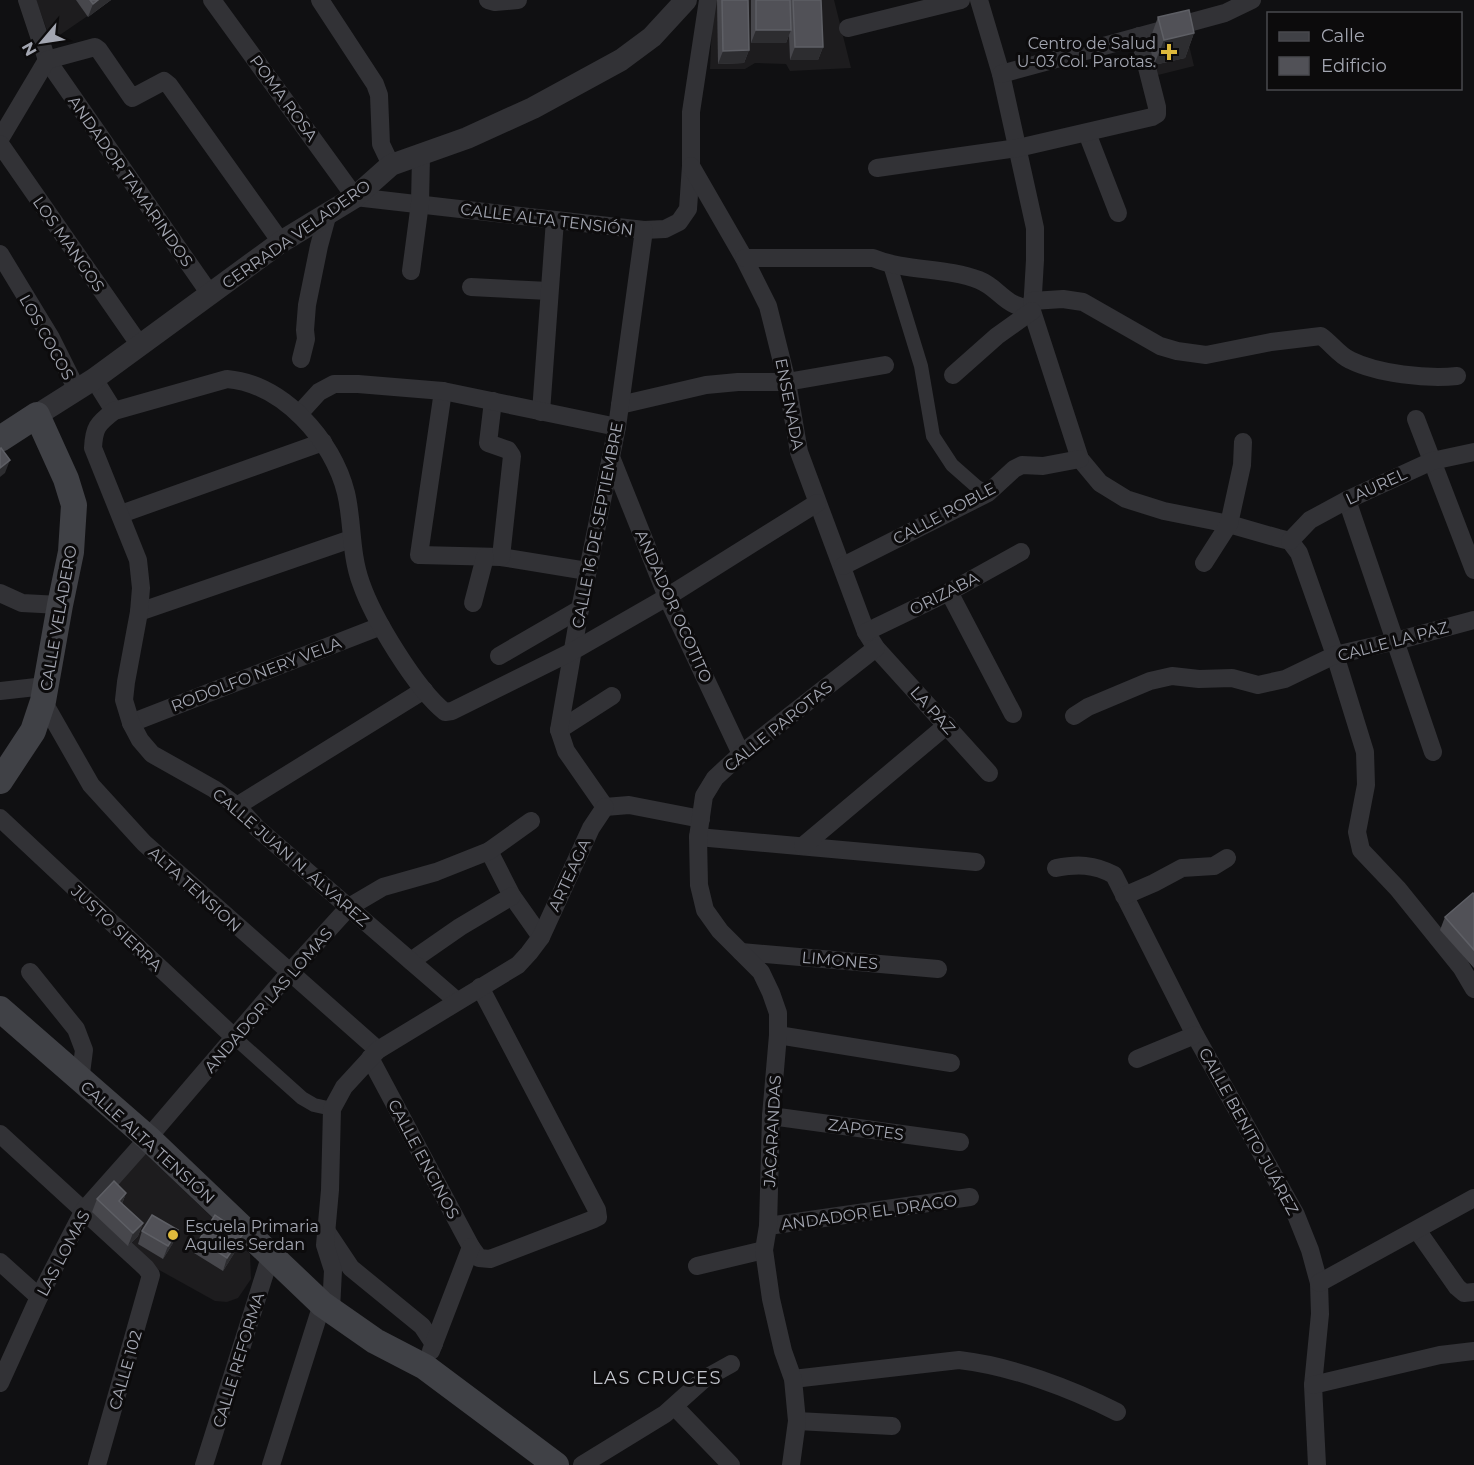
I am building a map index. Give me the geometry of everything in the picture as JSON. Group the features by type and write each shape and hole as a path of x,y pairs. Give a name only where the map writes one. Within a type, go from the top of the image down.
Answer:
{"main road":[{"path":"0,439 44,411"},
{"name":"CALLE VELADERO","path":"0,781 33,731 44,693 71,552 74,505 44,411"},
{"name":"CALLE ALTA TENSIÓN","path":"0,1009 148,1138 326,1307 375,1341 429,1355 556,1465"}],"street":[{"name":"ANDADOR TAMARINDOS","path":"27,0 47,60 210,294"},
{"name":"POMA ROSA","path":"212,0 355,197"},
{"path":"320,0 375,84 379,95 381,144 391,165"},
{"path":"488,0 495,2 518,0"},
{"name":"CERRADA VELADERO","path":"44,411 81,387 281,242 355,197 391,165 467,138 533,108 621,60 652,37 686,0"},
{"name":"CALLE ALTA TENSIÓN","path":"355,197 644,230 665,229 679,222 688,209 691,112 708,0"},
{"path":"848,28 961,0"},
{"path":"979,0 1001,74 1035,228 1032,306 1080,459 1100,483 1126,499 1164,511 1229,524 1290,541 1299,553 1335,655 1365,752 1366,785 1357,832 1361,850 1398,889 1461,967 1474,989"},
{"path":"1001,74 1225,14 1252,0"},
{"path":"877,168 1018,148 1152,117 1157,114 1139,36"},
{"path":"0,139 47,60 95,47 132,98 158,82 164,81 169,85 281,242"},
{"path":"1087,133 1118,213"},
{"name":"LOS MANGOS","path":"0,144 139,344"},
{"path":"411,271 420,203 421,156"},
{"name":"ENSENADA","path":"691,166 744,258 768,306 787,382 799,452 866,632 876,648"},
{"path":"301,359 306,339 307,305 328,213"},
{"path":"541,412 555,220"},
{"name":"CALLE 16 DE SEPTIEMBRE","path":"559,730 587,571 617,426 644,230"},
{"name":"LOS COCOS","path":"0,254 81,387"},
{"path":"744,258 873,258 890,265 978,280 995,288 1008,301 1032,306 1063,299 1083,302 1160,346 1177,351 1206,355 1270,342 1321,336 1350,360 1382,370 1437,378 1457,376"},
{"path":"890,265 921,366 933,436 952,465 977,487 988,493"},
{"path":"471,287 549,291"},
{"path":"953,375 1032,306"},
{"path":"620,405 706,385 738,382 787,382 885,365"},
{"path":"81,387 114,411 227,380 242,381 270,394 299,414 311,425 336,464 346,493 351,539 360,582 381,626 424,690 445,712 452,711 573,651 667,597 817,503"},
{"path":"299,414 319,392 334,384 358,384 443,391 617,426"},
{"path":"443,391 419,555 493,557 587,571"},
{"path":"473,603 493,557 512,456 508,450 488,443 493,401"},
{"name":"CALLE JUAN N. ÁLVAREZ","path":"114,411 100,422 94,432 93,448 138,560 141,588 139,612 124,700 131,723 140,740 152,754 214,789 237,806 257,828 457,1001"},
{"path":"1416,419 1474,570"},
{"path":"121,514 323,442"},
{"path":"1204,563 1229,524 1242,465 1243,442"},
{"name":"LAUREL","path":"1290,541 1310,520 1347,500 1432,461 1474,452"},
{"name":"ANDADOR OCOTITO","path":"611,458 667,597 741,754"},
{"name":"CALLE ROBLE","path":"843,566 988,493 1014,469 1022,465 1043,466 1080,459"},
{"path":"1347,500 1432,752"},
{"path":"139,612 351,539"},
{"name":"ORIZABA","path":"866,632 949,592 1021,552"},
{"path":"949,592 1013,714"},
{"path":"0,593 22,603 60,605"},
{"path":"499,656 580,609"},
{"name":"CALLE LA PAZ","path":"1074,716 1088,707 1150,681 1172,676 1199,680 1232,678 1258,685 1285,679 1335,655 1474,620"},
{"name":"RODOLFO NERY VELA","path":"131,723 381,626"},
{"name":"CALLE PAROTAS","path":"699,828 704,796 715,778 741,754 876,648"},
{"name":"LA PAZ","path":"876,648 988,773"},
{"path":"237,806 424,690"},
{"path":"0,691 44,693"},
{"name":"ALTA TENSION","path":"44,693 91,785 144,843 289,972 374,1054"},
{"path":"612,696 559,730 566,750 605,807 628,805 699,828 803,846 976,862"},
{"path":"803,846 947,725"},
{"name":"ARTEAGA","path":"332,1109 344,1087 374,1054 518,964 529,953 540,937 591,828 605,807"},
{"name":"JUSTO SIERRA","path":"0,818 235,1038"},
{"name":"ANDADOR LAS LOMAS","path":"148,1138 289,972 348,907 383,887 436,872 489,851 531,821"},
{"name":"JACARANDAS","path":"699,828 699,885 705,910 720,931 761,972 778,1013 771,1116 768,1226 764,1250 771,1299 783,1351 793,1379 797,1421 791,1465"},
{"path":"489,851 512,896 540,937"},
{"path":"1124,896 1182,868 1214,866 1227,858"},
{"name":"CALLE BENITO JUÁREZ","path":"1056,868 1085,864 1104,869 1114,875 1195,1035 1296,1215 1310,1250 1319,1283 1320,1314 1313,1385 1317,1465"},
{"path":"411,961 460,927 512,896"},
{"name":"LIMONES","path":"741,952 938,969"},
{"path":"30,972 76,1029 84,1050 80,1081"},
{"path":"429,1355 475,1252 490,1259 598,1216 480,987"},
{"path":"778,1035 951,1063"},
{"path":"1137,1059 1195,1035"},
{"path":"235,1038 302,1098 314,1106 332,1109 325,1245 333,1270 326,1307 271,1465"},
{"name":"CALLE ENCINOS","path":"374,1054 475,1252"},
{"name":"ZAPOTES","path":"771,1116 960,1142"},
{"path":"0,1134 84,1210"},
{"name":"LAS LOMAS","path":"0,1383 4,1363 84,1210 148,1138"},
{"name":"ANDADOR EL DRAGO","path":"768,1226 970,1197"},
{"path":"1319,1283 1474,1197"},
{"name":"CALLE 102","path":"84,1210 151,1275 97,1465"},
{"path":"1417,1230 1457,1287 1464,1293 1474,1292"},
{"path":"327,1232 351,1268 422,1326 429,1355"},
{"path":"697,1266 764,1250"},
{"name":"CALLE REFORMA","path":"204,1465 271,1254"},
{"path":"0,1262 39,1297"},
{"path":"1313,1385 1440,1355 1474,1351"},
{"path":"793,1379 959,1360 977,1362 1052,1383 1082,1394 1117,1412"},
{"path":"582,1465 675,1407 704,1379 731,1364"},
{"path":"675,1407 731,1465"},
{"path":"797,1421 892,1426"}],"shaded area":[{"path":"36,0 111,0 51,41"},
{"path":"713,0 834,0 851,68 790,71 786,64 755,63 745,69 710,69"},
{"name":"Centro de Salud U-03 Col. Parotas.","path":"1185,29 1194,66 1154,76 1144,39"},
{"name":"Escuela Primaria Aquiles Serdan","path":"145,1153 250,1254 251,1279 238,1298 227,1302 215,1301 152,1266 128,1246 109,1194"}],"building":[{"path":"722,0 748,0 749,50 723,51"},
{"path":"756,0 790,0 791,30 756,30"},
{"path":"793,0 821,0 823,47 795,47"},
{"path":"1189,10 1194,33 1164,40 1158,17"},
{"path":"0,449 10,460 0,468"},
{"path":"1474,894 1474,950 1445,917"},
{"path":"114,1181 126,1193 119,1201 143,1223 133,1233 97,1199"},
{"path":"152,1215 178,1230 168,1246 142,1231"},
{"path":"215,1215 243,1234 227,1258 199,1240"}],"place":[{"name":"Centro de Salud U-03 Col. Parotas.","path":"1169,52"},
{"name":"Escuela Primaria Aquiles Serdan","path":"173,1235"}],"district":[{"name":"LAS CRUCES","path":"657,1378"}]}
